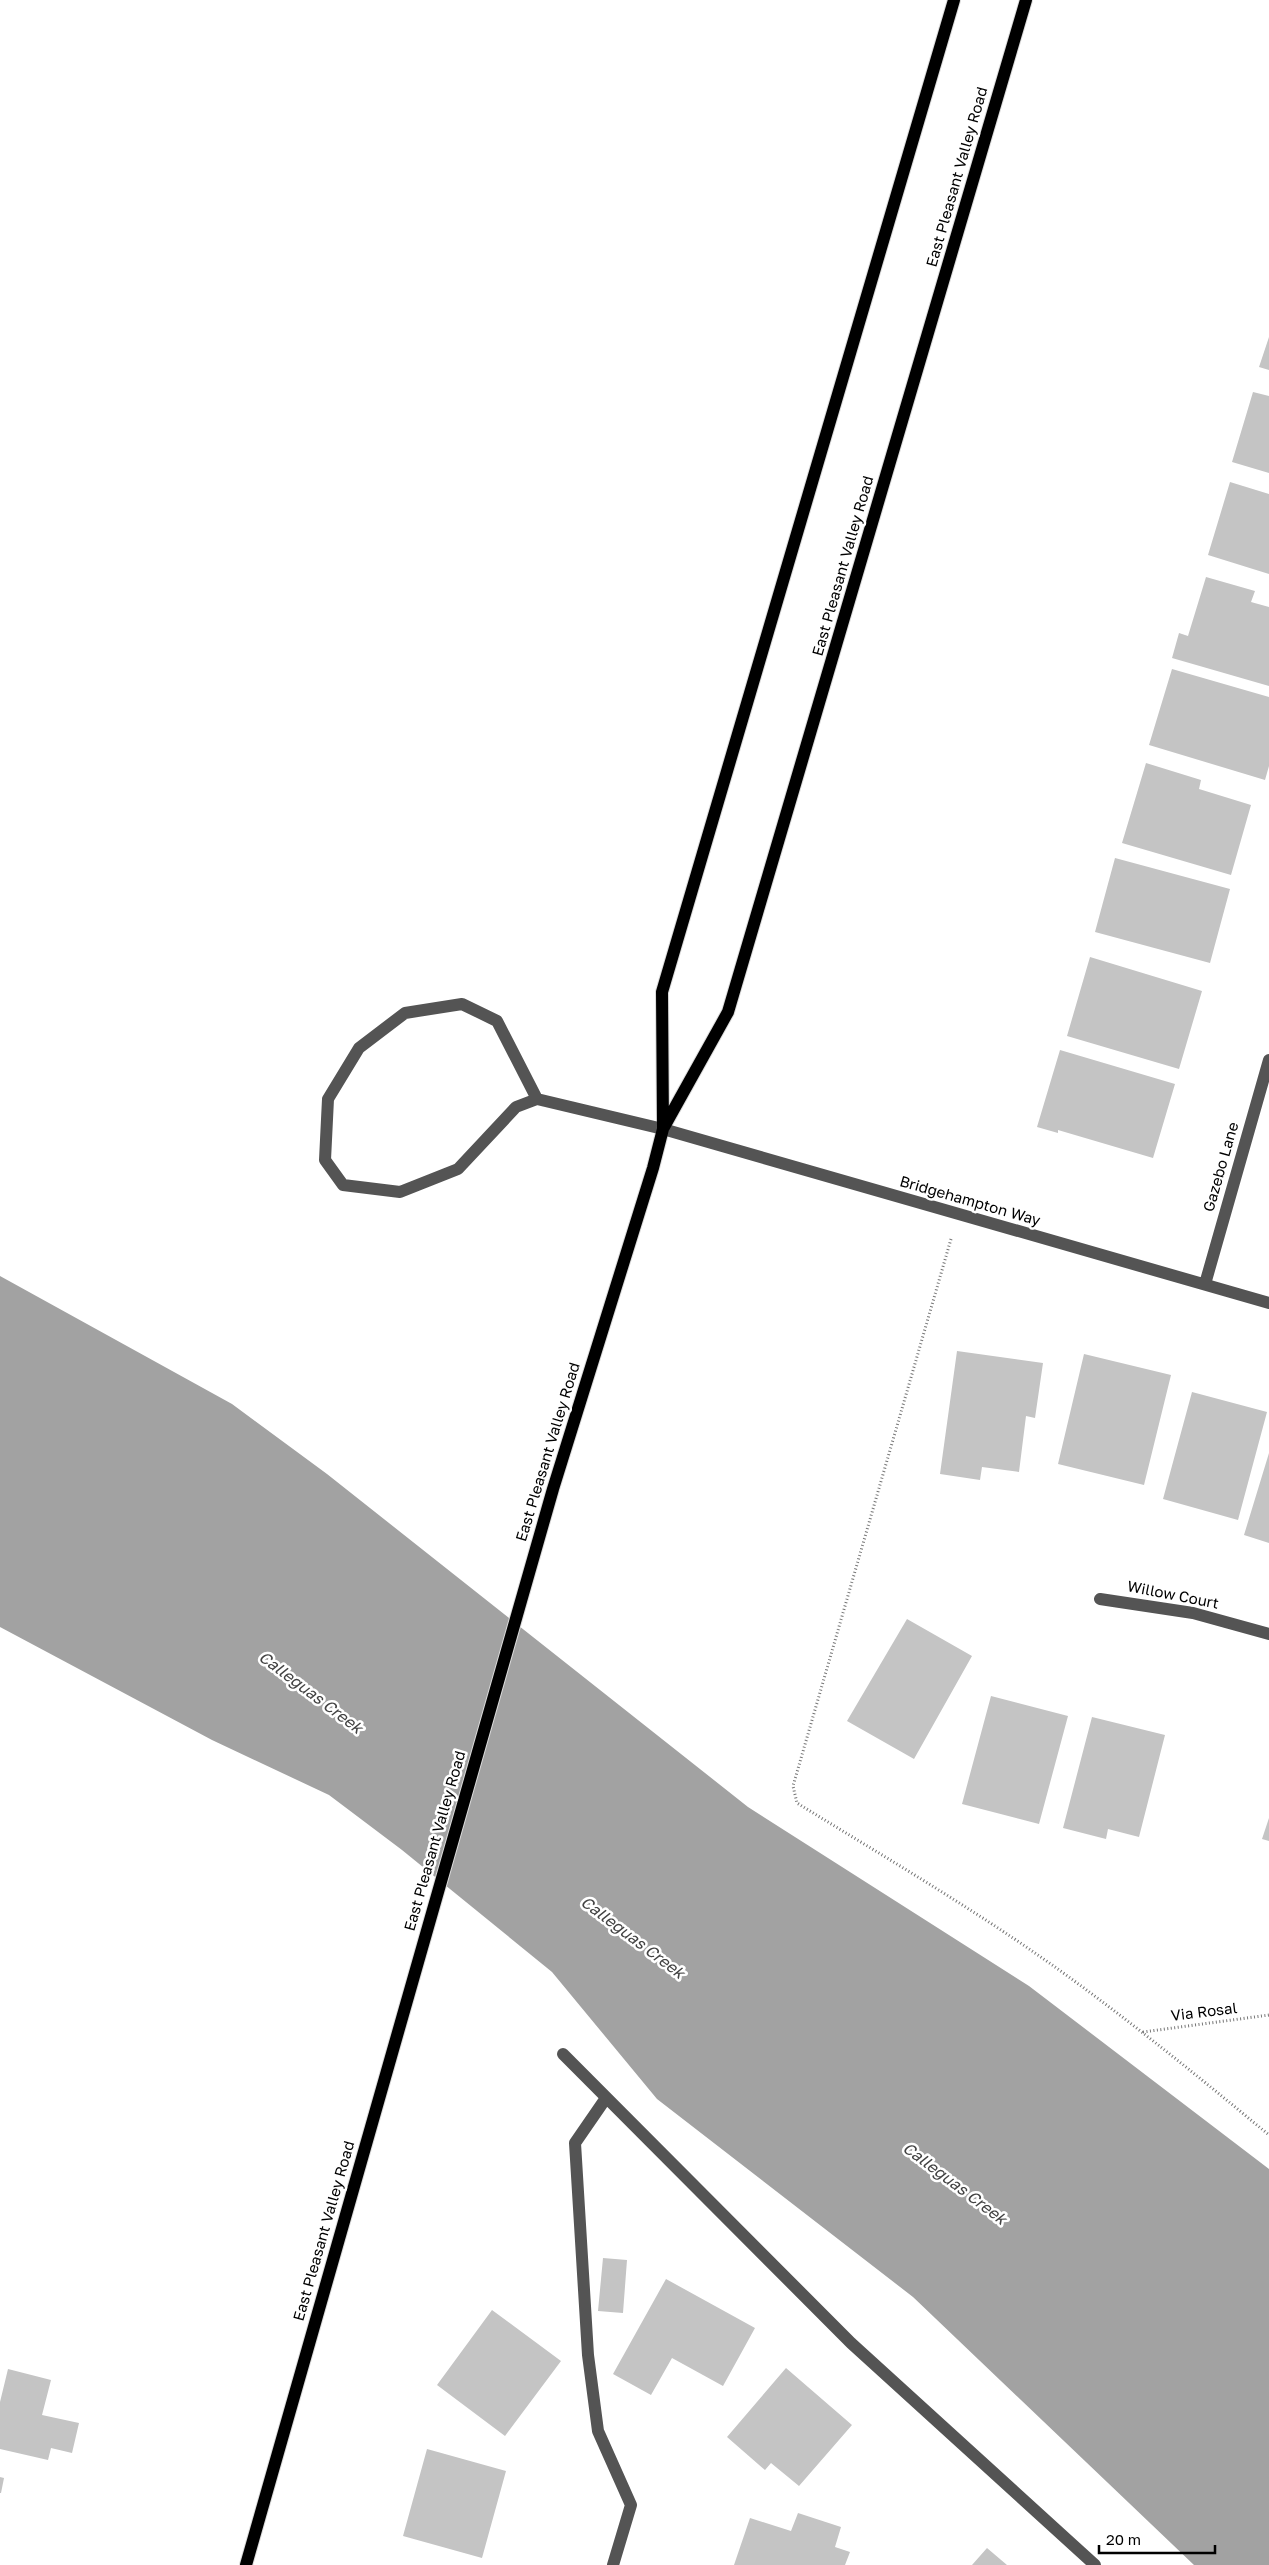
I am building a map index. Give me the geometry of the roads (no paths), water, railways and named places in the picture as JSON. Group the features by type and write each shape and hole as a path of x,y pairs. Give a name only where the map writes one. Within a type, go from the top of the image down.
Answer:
{"main road":[{"name":"East Pleasant Valley Road","path":"663,1129 662,992 954,0"},
{"name":"East Pleasant Valley Road","path":"246,2565 553,1489 653,1168 663,1129 728,1012 1026,0"}],"street":[{"path":"462,1004 497,1021 537,1099 516,1108 458,1169 400,1192 343,1185 325,1160 328,1099 359,1048 404,1013 462,1004"},
{"name":"Gazebo Lane","path":"1205,1284 1269,1060"},
{"name":"Bridgehampton Way","path":"537,1099 663,1129 1269,1302"},
{"name":"Willow Court","path":"1100,1599 1193,1613 1269,1634"},
{"path":"562,2054 851,2343 1095,2565"},
{"path":"606,2098 575,2143 587,2345 598,2431 631,2505 613,2565"}],"water":[{"name":"Calleguas Creek","path":"0,1276 232,1404 327,1474 748,1807 1029,1986 1269,2169 1269,2565 1194,2565 913,2297 657,2099 552,1972 402,1850 329,1795 212,1740 0,1627"}]}
